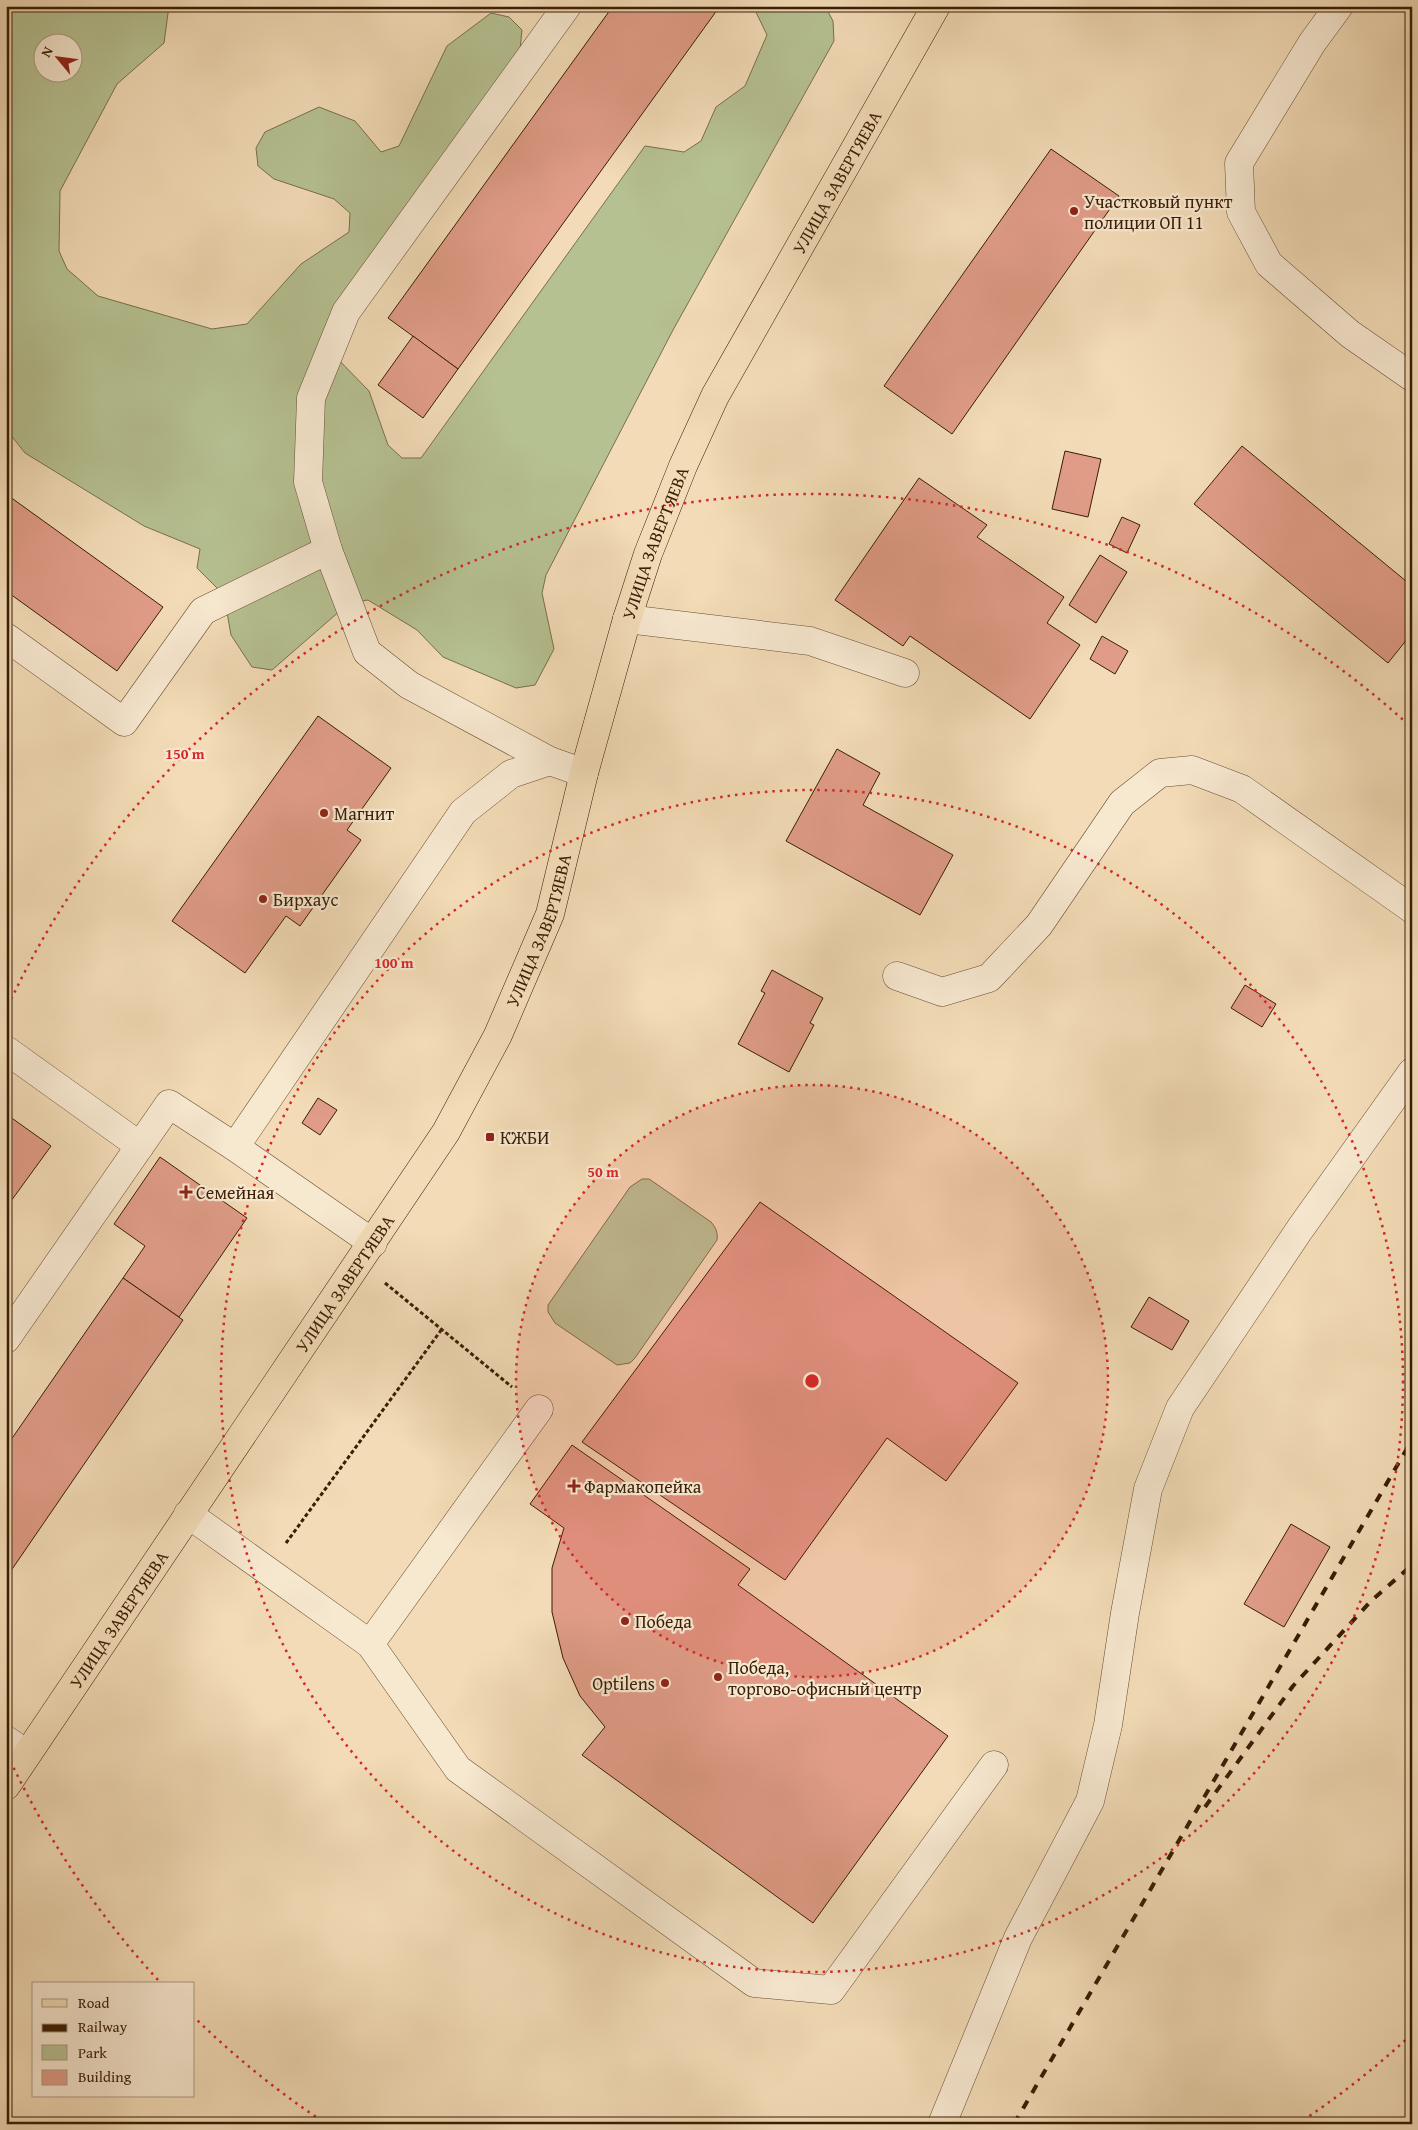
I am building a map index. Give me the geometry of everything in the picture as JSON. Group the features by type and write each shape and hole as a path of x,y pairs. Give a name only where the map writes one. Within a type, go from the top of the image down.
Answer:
{"main road":[{"name":"УЛИЦА ЗАВЕРТЯЕВА","path":"6,1786 17,1747 188,1514 366,1252 446,1132 498,1036 550,914 584,773 627,618 648,554 683,466 715,396 936,6"}],"lane":[{"path":"566,6 346,312 311,398 308,482 328,550 367,652 409,685 550,761 584,773"},
{"path":"1338,6 1312,43 1239,163 1241,212 1269,264 1350,334 1412,377"},
{"path":"6,637 124,722 203,611 328,550"},
{"path":"627,618 810,641 905,673"},
{"path":"235,1147 463,812 511,774 550,761"},
{"path":"897,976 942,992 989,978 1039,925 1122,803 1160,773 1192,770 1242,789 1412,909"},
{"path":"6,1050 140,1146"},
{"path":"942,2124 1018,1938 1090,1801 1108,1725 1125,1613 1148,1489 1180,1408 1300,1229 1412,1072"},
{"path":"6,1340 169,1104 235,1147 366,1252"},
{"path":"370,1644 539,1409"},
{"path":"188,1514 370,1644 458,1769 754,1983 831,1990 994,1765"}],"path":[{"path":"366,1252 442,1329 539,1409"},
{"path":"266,1570 442,1329"}],"green space":[{"path":"6,6 169,6 164,43 117,84 60,191 59,251 67,269 98,296 212,329 247,324 301,264 349,232 350,213 334,199 274,179 258,166 256,148 265,132 319,107 355,121 381,152 399,146 447,46 491,13 509,17 522,30 520,50 329,350 369,391 388,445 402,458 421,458 645,146 684,152 701,141 716,107 745,86 767,35 753,6 825,6 833,21 834,41 673,330 546,575 542,593 554,649 535,685 516,688 443,657 417,630 368,600 349,603 272,670 252,667 231,635 224,595 197,568 200,549 144,526 25,453 6,429"},
{"path":"642,1179 649,1179 711,1222 716,1230 717,1240 635,1358 630,1363 617,1365 555,1323 548,1312 548,1305 630,1187"}],"building":[{"path":"613,6 720,6 458,369 388,318"},
{"path":"1051,149 1119,196 952,434 884,386"},
{"path":"413,336 458,369 423,418 378,385"},
{"path":"1242,446 1412,586 1412,633 1388,663 1194,504"},
{"path":"1065,451 1101,459 1088,517 1052,509"},
{"path":"919,478 987,525 977,537 1064,597 1047,623 1080,645 1030,719 910,636 903,646 835,600"},
{"path":"6,494 163,607 117,671 6,591"},
{"path":"1122,517 1140,525 1127,553 1109,544"},
{"path":"1100,555 1127,572 1096,623 1069,605"},
{"path":"1102,636 1128,651 1115,674 1090,659"},
{"path":"318,716 391,768 347,830 361,840 300,926 286,916 245,973 172,921"},
{"path":"837,749 880,773 863,805 953,855 920,915 786,841"},
{"path":"772,970 823,998 810,1023 814,1025 789,1072 738,1044 765,993 761,991"},
{"path":"1245,985 1276,1004 1262,1027 1231,1008"},
{"path":"318,1098 337,1110 320,1135 302,1123"},
{"path":"6,1114 51,1146 11,1201 6,1198"},
{"path":"160,1157 247,1218 179,1317 123,1278 145,1246 114,1224"},
{"path":"760,1202 1018,1383 946,1481 887,1438 785,1580 582,1442"},
{"path":"123,1278 183,1320 6,1578 6,1447"},
{"path":"1149,1297 1189,1321 1172,1350 1131,1327"},
{"name":"Победа, торгово-офисный центр","path":"572,1445 750,1569 738,1585 948,1736 813,1923 582,1755 605,1727 580,1696 563,1658 552,1612 552,1568 564,1528 530,1504"},
{"path":"1291,1524 1330,1547 1284,1627 1244,1604"}],"railway":[{"path":"1014,2124 1412,1440"},
{"path":"1205,1807 1293,1686 1371,1601 1412,1565"}],"place":[{"name":"Участковый пункт полиции ОП 11","path":"1074,211"},
{"name":"Магнит","path":"324,813"},
{"name":"Бирхаус","path":"263,899"},
{"name":"КЖБИ","path":"490,1137"},
{"name":"Семейная","path":"186,1192"},
{"name":"Фармакопейка","path":"574,1486"},
{"name":"Победа","path":"625,1621"},
{"name":"Победа, торгово-офисный центр","path":"718,1677"},
{"name":"Optilens","path":"665,1683"}]}
